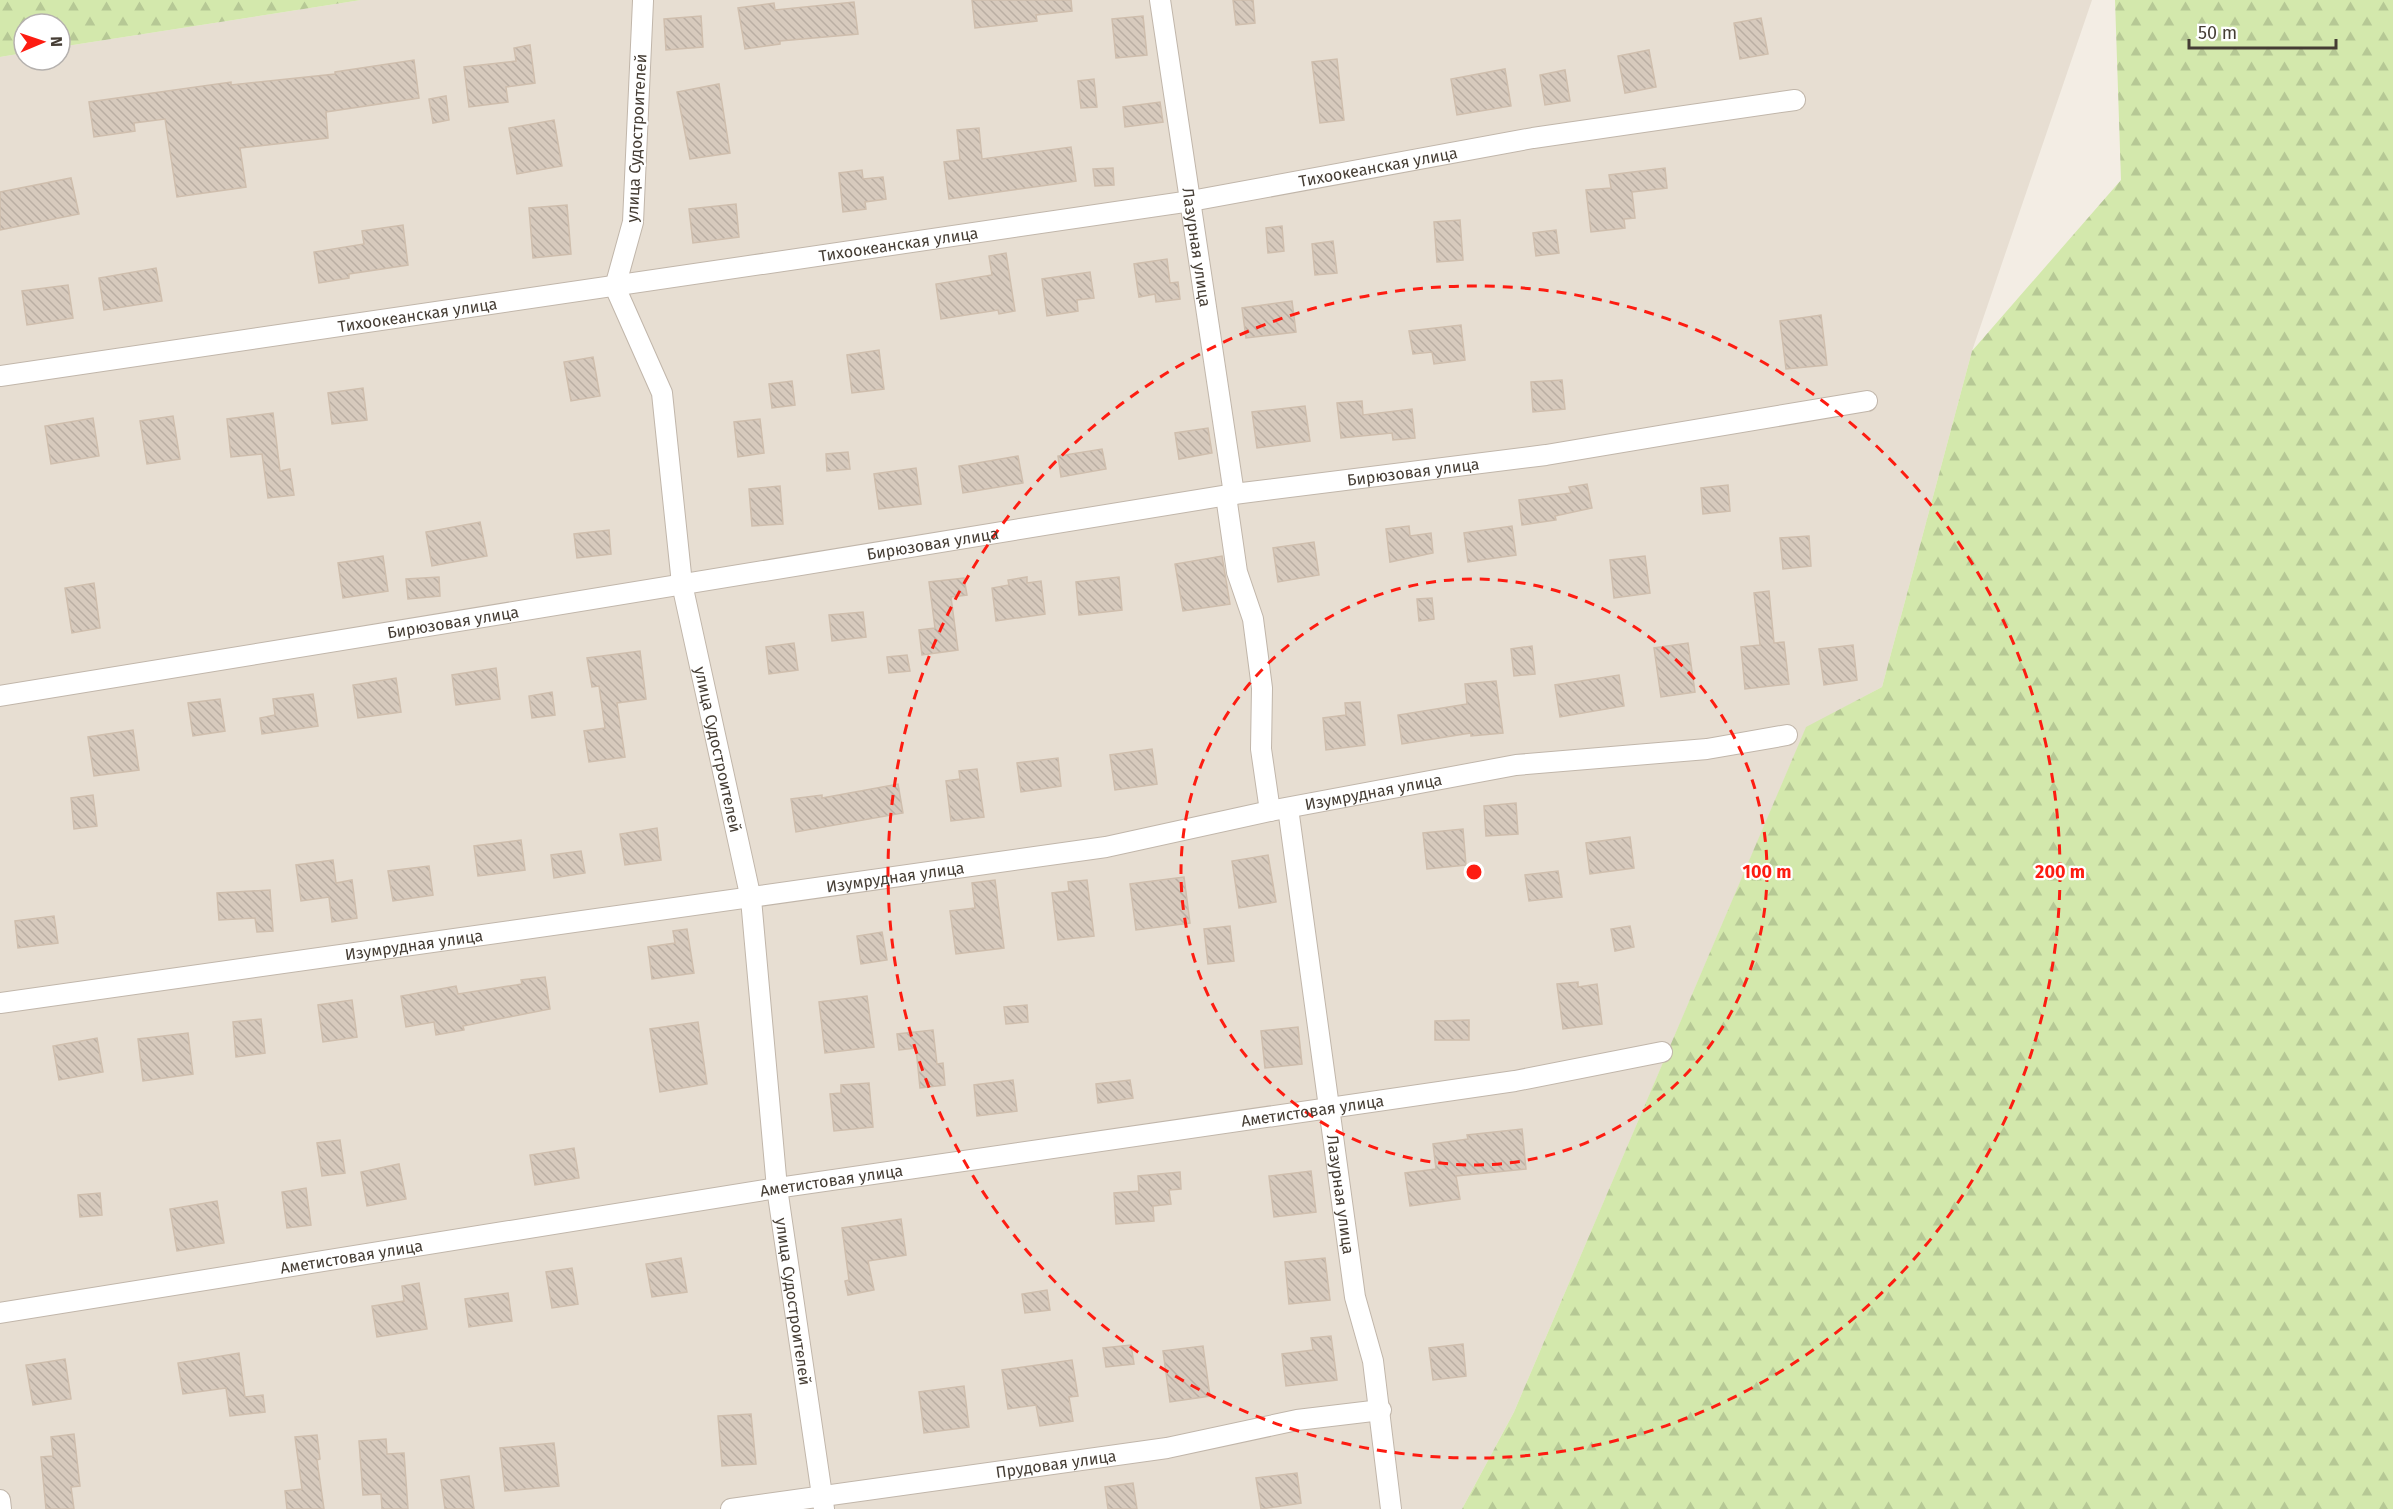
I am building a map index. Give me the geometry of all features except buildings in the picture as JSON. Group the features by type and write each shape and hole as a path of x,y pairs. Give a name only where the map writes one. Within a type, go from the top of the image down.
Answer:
{"street":[{"name":"Лазурная улица","path":"1160,0 1191,201 1230,495 1237,572 1253,619 1262,688 1261,749 1279,810 1329,1107 1355,1297 1373,1361 1381,1410 1391,1509"},
{"name":"улица Судостроителей","path":"643,1 633,222 615,286 662,393 682,584 751,899 777,1188 823,1502"},
{"name":"Тихоокеанская улица","path":"0,376 1191,201 1533,138 1795,100"},
{"name":"Бирюзовая улица","path":"0,696 1230,495 1546,455 1867,401"},
{"name":"Изумрудная улица","path":"0,1004 1106,847 1279,810 1516,765 1707,749 1787,735"},
{"name":"Аметистовая улица","path":"0,1313 777,1188 1515,1081 1662,1052"},
{"name":"Прудовая улица","path":"730,1509 823,1502 1167,1448 1298,1420 1381,1410"},
{"path":"0,1500 1,1509"}],"shaded area":[{"path":"361,0 2092,0 1972,351 1882,687 1806,728 1514,1412 1462,1509 0,1509 0,57 12,55 12,72 72,72 72,45"}],"green space":[{"path":"0,0 361,0 72,45 72,12 12,12 12,55 0,57"},
{"path":"2115,0 2393,0 2393,1509 1462,1509 1514,1412 1806,727 1882,687 1972,351 2121,180"}]}
